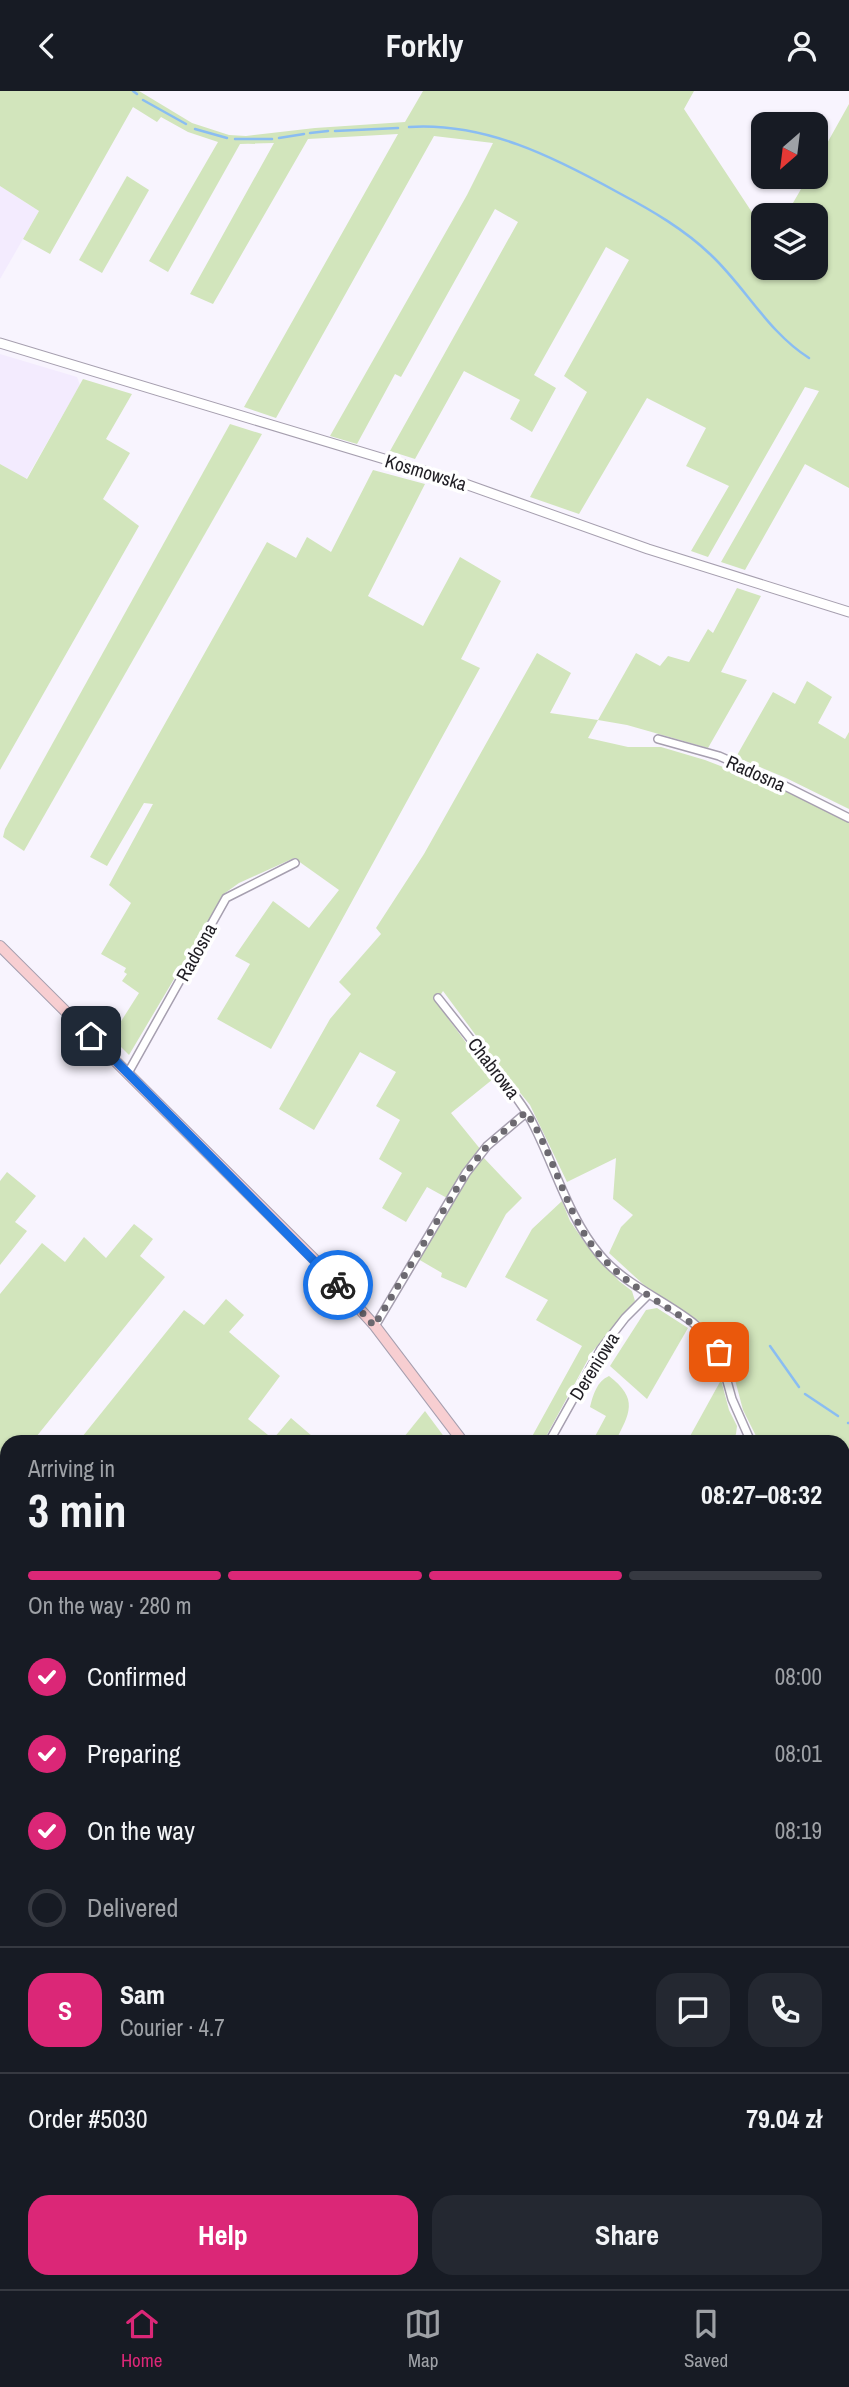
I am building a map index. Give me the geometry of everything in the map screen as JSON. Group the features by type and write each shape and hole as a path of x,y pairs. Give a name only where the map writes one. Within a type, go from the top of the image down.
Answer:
{"main road":[{"path":"0,946 321,1266 374,1326 458,1435"}],"street":[{"name":"Kosmowska","path":"0,343 454,479 648,549 849,613"},
{"name":"Radosna","path":"658,740 719,757 771,779 849,818"},
{"name":"Radosna","path":"128,1073 226,898 295,863"},
{"name":"Chabrowa","path":"438,998 519,1099 587,1238 601,1256 622,1277 685,1318 713,1341 747,1435"},
{"path":"374,1326 466,1173 487,1146 526,1112"},
{"name":"Dereniowa","path":"553,1435 601,1349 625,1318 648,1295"}],"shaded area":[{"path":"0,186 39,211 0,279"},
{"path":"0,354 77,377 80,385 26,479 0,464"}],"green space":[{"path":"0,91 139,91 192,123 229,135 246,136 405,122 423,91 694,91 684,109 751,211 751,280 828,280 828,203 793,203 801,189 828,189 828,142 849,104 849,488 805,464 745,570 721,562 819,391 805,387 708,557 691,551 729,486 686,466 706,428 647,398 579,514 530,497 587,392 564,376 629,260 606,247 534,375 556,388 532,432 510,419 520,400 464,371 415,459 390,451 518,222 495,209 401,377 395,374 357,444 330,436 467,195 493,143 434,136 276,418 244,407 398,134 308,139 213,304 190,294 274,143 240,144 168,272 149,261 218,142 188,132 161,117 157,122 133,107 50,254 23,239 39,211 0,186"},
{"path":"127,176 149,190 102,273 79,260"},
{"path":"83,379 132,394 106,439 130,453 103,499 139,526 0,770 0,464 27,479"},
{"path":"230,424 262,434 24,851 3,837 5,829"},
{"path":"373,470 425,484 368,596 423,626 460,557 501,581 461,659 480,668 271,1049 217,1019 250,964 235,956 273,901 309,928 339,890 294,858 239,883 225,893 129,1055 111,1037 139,993 122,981 127,974 124,972 126,968 101,954 131,903 109,885 153,804 144,803 107,866 90,857 267,542 296,558 307,537 331,552"},
{"path":"737,588 761,596 721,672 747,680 708,748 627,725 598,720 636,653 660,666 668,656 689,662 708,629 713,633"},
{"path":"537,653 571,673 550,713 598,720 588,738 628,747 661,747 705,760 785,791 849,823 849,1435 756,1435 743,1410 729,1357 719,1339 708,1327 644,1285 609,1253 621,1227 633,1215 613,1199 616,1158 567,1182 530,1105 443,991 436,1002 493,1079 451,1113 481,1150 462,1173 447,1198 427,1187 406,1222 382,1208 402,1173 379,1159 400,1120 376,1106 396,1072 360,1052 314,1130 279,1109 330,1019 351,994 339,982 381,934 376,928 424,854"},
{"path":"807,681 832,697 818,723 845,739 849,732 849,809 736,757 773,692 795,704"},
{"path":"483,1157 522,1198 506,1214 466,1288 441,1277 442,1273 418,1259 462,1186"},
{"path":"7,1172 36,1196 15,1222 27,1231 0,1265 0,1181"},
{"path":"562,1201 570,1221 585,1243 619,1281 632,1291 635,1301 592,1352 547,1435 533,1435 582,1346 536,1320 548,1300 505,1277 532,1229"},
{"path":"134,1224 153,1239 140,1256 165,1277 38,1435 0,1435 0,1294 42,1243 65,1262 84,1237 106,1258"},
{"path":"226,1299 244,1315 229,1332 280,1376 248,1419 268,1435 84,1435 184,1310 204,1325"},
{"path":"657,1308 688,1328 647,1399 610,1366 646,1310"},
{"path":"609,1376 618,1384 628,1399 628,1414 619,1435 596,1435 606,1416 590,1407 594,1393"},
{"path":"721,1380 729,1410 737,1426 736,1435 691,1435"},
{"path":"425,1411 443,1435 406,1435"},
{"path":"291,1418 311,1435 276,1435"}],"waterway":[{"path":"133,91 137,94"},
{"path":"143,100 186,124"},
{"path":"409,127 465,130 492,136 544,155 643,206 678,228 711,255 781,336 809,358"},
{"path":"335,131 398,128"},
{"path":"195,129 227,138"},
{"path":"310,133 328,131"},
{"path":"279,138 304,134"},
{"path":"235,139 272,139"},
{"path":"770,1346 799,1387"},
{"path":"805,1394 838,1416"}],"way so far":[{"path":"338,1285 374,1326 466,1173 487,1146 526,1112 577,1220 601,1256 622,1277 703,1331 719,1352"}],"route":[{"path":"91,1036 338,1285"}]}
